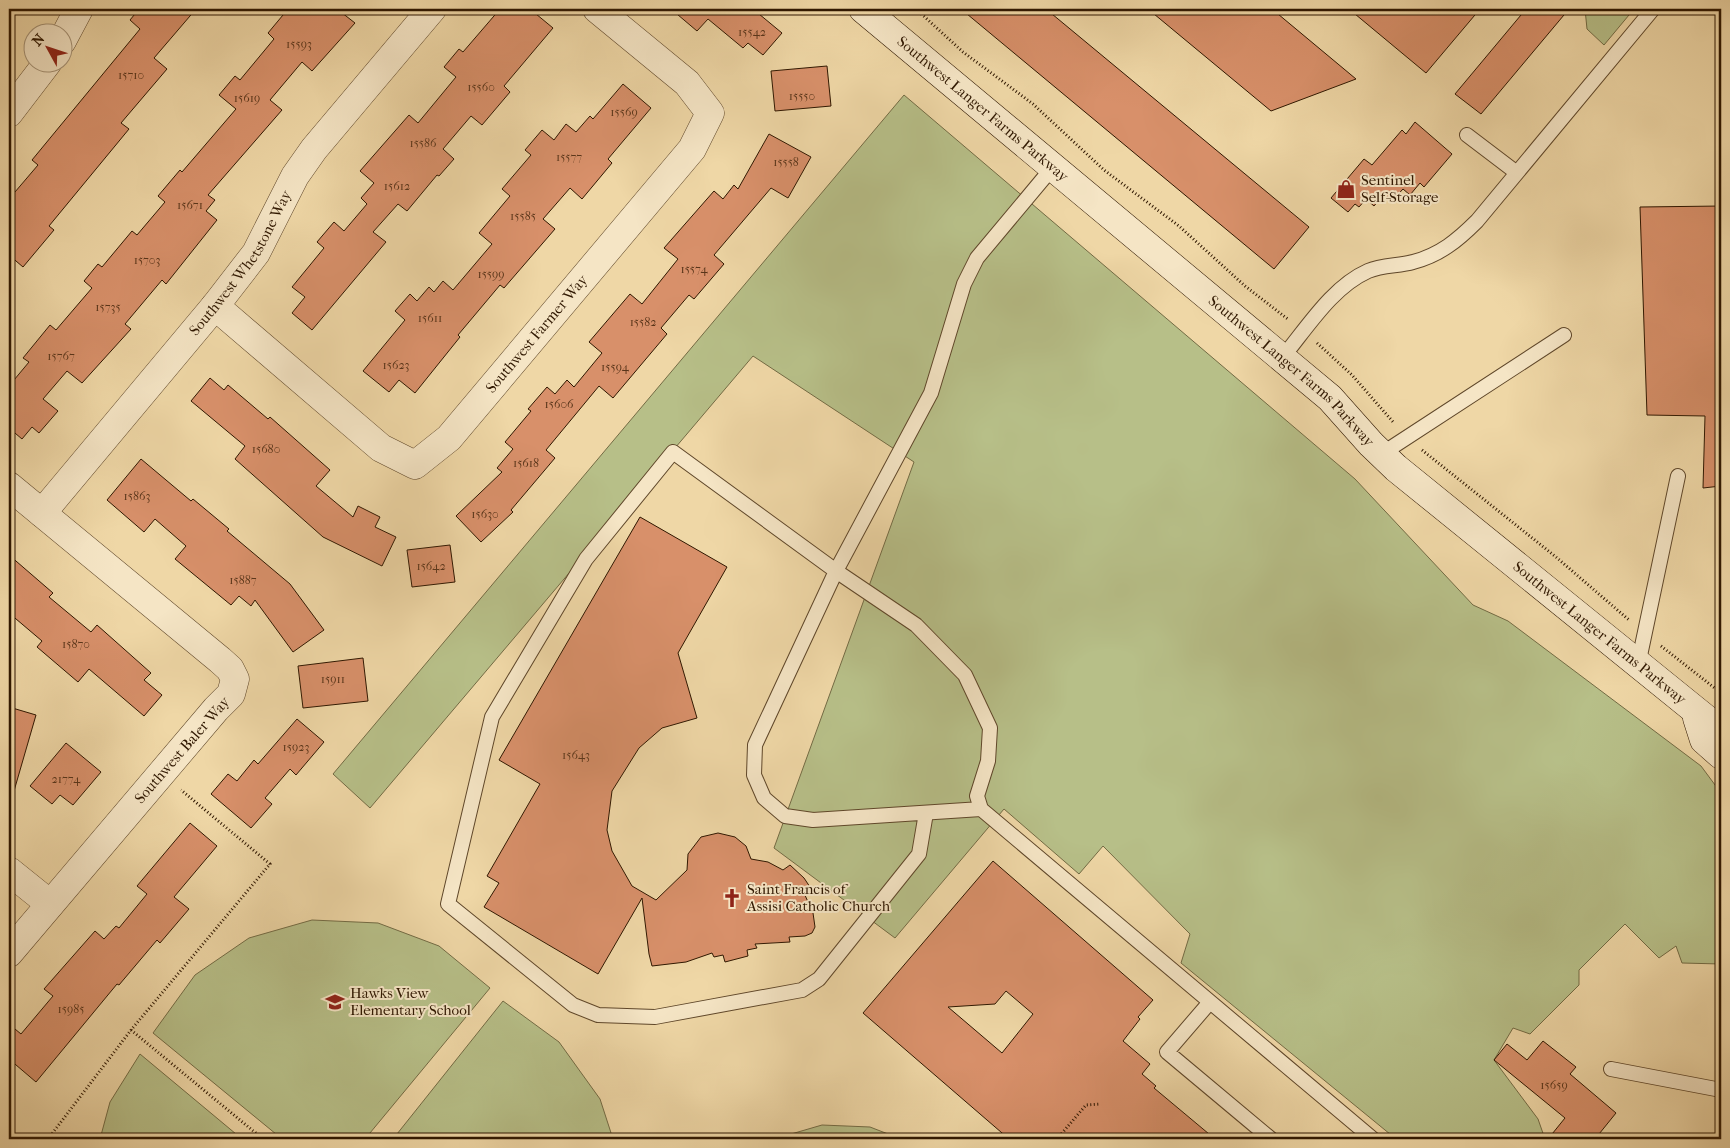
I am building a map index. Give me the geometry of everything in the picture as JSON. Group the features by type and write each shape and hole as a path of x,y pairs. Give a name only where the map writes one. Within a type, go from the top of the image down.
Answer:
{"street":[{"path":"72,23 79,9"},
{"name":"Southwest Whetstone Way","path":"42,513 215,306 256,253 295,176 314,149 432,9"},
{"name":"Southwest Farmer Way","path":"215,306 381,448 415,464 449,438 692,149 710,113 687,83 597,9"},
{"name":"Southwest Langer Farms Parkway","path":"863,9 1330,398 1380,455 1638,666 1721,731"},
{"path":"9,113 40,72"},
{"name":"Southwest Baler Way","path":"9,486 220,660 230,669 235,679 231,694 216,709 9,953"},
{"path":"1695,712 1704,740 1721,755"},
{"path":"9,870 50,904"}],"lane":[{"path":"1282,358 1343,286 1368,271 1435,255 1455,242 1477,221 1653,9"},
{"path":"1468,135 1517,173"},
{"path":"981,809 813,820 785,816 764,798 754,775 755,745 836,570 931,394 964,284 977,258 1053,167"},
{"path":"1380,455 1564,335"},
{"path":"926,813 920,854 819,979 802,990 655,1016 598,1015 573,1005 448,904 492,717 586,560 673,452 836,570 916,625 965,674 990,728 988,761 977,796 981,809 1371,1138"},
{"path":"1638,666 1678,476"},
{"path":"1210,1002 1167,1052 1271,1139"},
{"path":"1611,1069 1721,1090"}],"path":[{"path":"48,1139 131,1030 270,864 161,774"},
{"path":"131,1030 264,1139"},
{"path":"1050,1135 1056,1139 1086,1105 1100,1104"}],"green space":[{"path":"1585,9 1634,9 1604,45 1587,29"},
{"path":"904,95 1355,479 1473,605 1508,621 1701,766 1721,793 1721,964 1682,963 1676,946 1659,958 1625,924 1579,970 1579,985 1530,1034 1513,1028 1494,1060 1538,1119 1545,1139 1396,1139 1181,963 1190,934 1103,846 1079,874 1004,809 895,938 774,848 914,462 753,356 370,808 333,774"},
{"path":"312,920 378,923 439,946 490,988 365,1139 282,1139 153,1033 195,975 249,938"},
{"path":"503,1001 559,1042 600,1099 613,1139 393,1139"},
{"path":"140,1054 242,1139 100,1139 110,1102"},
{"path":"822,1125 870,1127 901,1139 774,1139"}],"building":[{"path":"139,9 196,9 154,58 167,69 121,123 129,129 49,226 54,230 23,267 9,255 9,199 38,165 32,160 140,29 130,20"},
{"path":"288,9 337,9 355,23 312,71 302,62 270,100 282,110 208,195 215,200 206,211 217,220 166,284 162,280 125,324 131,329 82,383 67,371 43,399 58,411 39,433 32,427 22,439 9,428 9,386 29,362 23,358 50,325 56,330 92,288 84,281 98,264 102,267 132,231 137,235 165,202 158,196 180,170 182,172 236,109 219,95 235,76 240,80 274,39 268,33"},
{"path":"500,9 530,9 553,28 504,86 510,92 482,125 471,116 443,149 454,159 439,176 437,175 407,211 398,204 373,232 386,242 312,330 292,313 305,297 292,287 324,248 317,242 334,222 344,231 367,204 361,198 374,183 360,171 409,115 418,123 456,77 444,67 459,49 463,52"},
{"path":"671,9 753,9 782,33 763,55 748,43 743,48 708,19 697,31"},
{"path":"961,9 1046,9 1309,227 1274,269"},
{"path":"1148,9 1272,9 1356,79 1271,111"},
{"path":"1349,9 1480,9 1426,73"},
{"path":"1526,9 1569,9 1481,114 1455,94"},
{"path":"827,66 831,106 775,111 771,71"},
{"path":"623,84 651,108 608,159 612,163 582,199 570,188 543,219 555,229 504,288 500,285 458,335 460,337 415,393 399,380 389,392 363,371 405,320 395,311 410,294 417,301 429,287 434,292 443,281 453,290 492,244 479,233 510,196 502,189 531,155 525,150 542,130 554,140 566,124 576,132 590,116 593,119"},
{"path":"1415,122 1452,154 1424,187 1420,183 1410,195 1403,189 1392,201 1384,194 1374,206 1366,199 1359,207 1355,204 1348,212 1331,198 1364,159 1372,165 1402,130 1406,134"},
{"path":"769,134 811,157 788,198 771,188 714,255 724,264 694,299 689,295 661,328 667,334 613,398 599,386 546,450 555,458 511,510 513,512 481,542 456,516 502,472 497,468 513,449 505,442 531,411 528,409 547,387 555,394 567,380 574,387 602,353 589,342 630,294 642,304 678,259 664,248 714,191 723,199 734,185 738,189"},
{"path":"1721,206 1721,486 1703,488 1705,416 1647,415 1640,207"},
{"path":"210,378 224,390 228,385 268,419 270,417 330,470 316,486 353,517 358,506 380,517 375,527 396,537 382,566 323,537 235,459 245,446 191,401"},
{"path":"141,459 191,501 193,499 229,529 227,531 290,584 324,630 293,652 255,600 251,606 239,596 231,605 175,559 186,546 155,519 144,532 107,500"},
{"path":"640,517 727,567 678,653 697,718 662,728 639,748 612,791 607,830 612,851 632,886 656,900 687,870 688,854 701,837 718,833 735,837 746,846 751,859 768,862 783,870 790,865 804,878 810,887 804,893 813,913 815,927 812,933 805,936 789,937 790,942 755,944 757,948 747,950 748,956 725,962 723,955 714,957 712,953 686,962 652,966 642,898 598,974 484,907 499,883 487,876 540,784 499,760"},
{"path":"450,545 455,582 412,587 407,550"},
{"path":"9,555 53,593 49,597 91,632 97,625 151,673 144,680 162,695 144,716 89,669 78,682 37,647 42,641 9,613"},
{"path":"363,658 368,701 303,708 298,666"},
{"path":"9,707 36,715 14,791 9,791"},
{"path":"297,719 324,742 296,775 290,769 265,798 272,804 251,828 211,794 228,774 237,781 254,760 258,764"},
{"path":"66,743 101,772 73,805 60,795 52,804 30,786"},
{"path":"190,823 217,846 174,897 189,909 160,943 157,940 119,985 117,984 36,1082 9,1059 9,1024 21,1034 53,996 44,989 95,931 104,939 116,926 119,928 147,894 137,886"},
{"path":"993,861 1153,1000 1138,1017 1140,1019 1123,1041 1150,1064 1142,1074 1156,1086 1154,1088 1215,1139 1009,1139 863,1013","holes":["1006,991 1033,1014 1002,1053 948,1007 995,1004"]},
{"path":"1543,1041 1576,1067 1570,1074 1616,1113 1595,1139 1548,1139 1565,1118 1494,1060 1507,1044 1527,1060"}],"place":[{"name":"Sentinel Self-Storage","path":"1346,189"},
{"name":"Saint Francis of Assisi Catholic Church","path":"732,898"},
{"name":"Hawks View Elementary School","path":"335,1002"}]}
